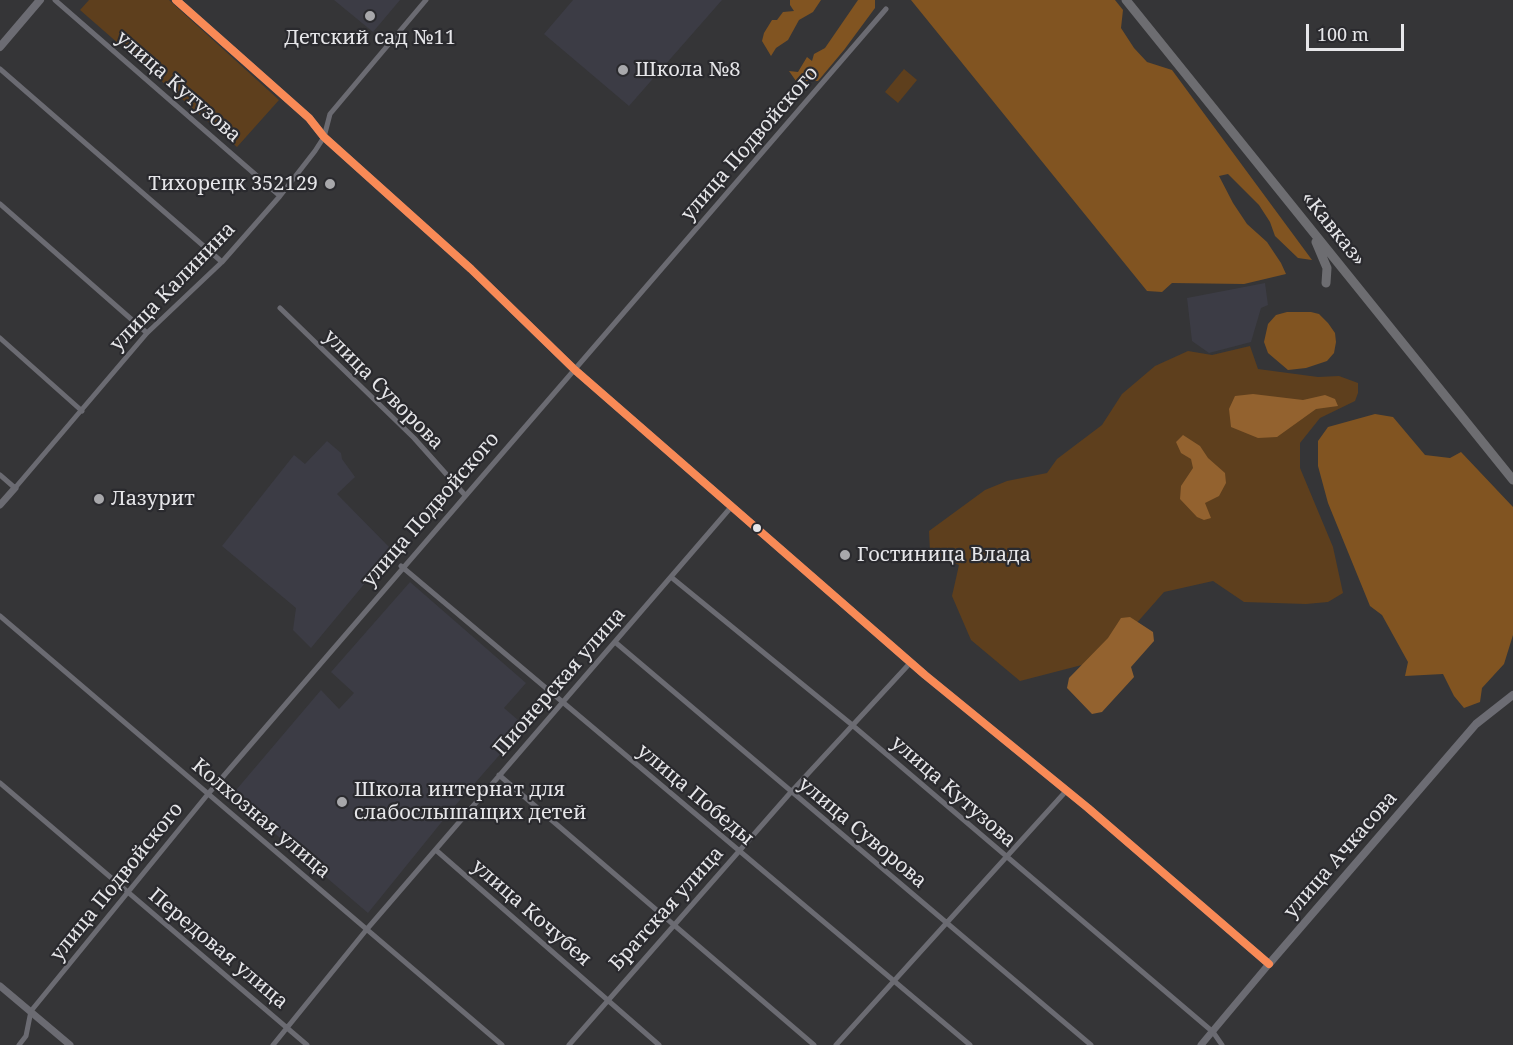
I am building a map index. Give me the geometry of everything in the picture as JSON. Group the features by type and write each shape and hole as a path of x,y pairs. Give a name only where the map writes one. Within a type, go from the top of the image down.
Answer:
{"highway":[{"name":"«Кавказ»","path":"1126,0 1513,480"},
{"path":"1311,231 1327,268 1326,283"}],"main road":[{"path":"0,47 40,0"},
{"path":"176,0 309,118 324,136 471,269 575,370 911,662 1067,790 1269,964"},
{"name":"улица Ачкасова","path":"1269,964 1476,724 1513,695"}],"street":[{"name":"улица Кутузова","path":"56,0 280,196"},
{"name":"улица Калинина","path":"0,505 147,333 222,262 280,196 324,136 330,114 426,0"},
{"name":"улица Подвойского","path":"19,1045 26,1036 31,1011 208,794 401,566 575,370 886,9"},
{"path":"0,69 222,262"},
{"path":"0,204 147,333"},
{"name":"улица Суворова","path":"280,308 414,438 464,494"},
{"path":"0,339 82,411"},
{"path":"0,475 15,488"},
{"name":"Пионерская улица","path":"273,1045 367,929 437,851 499,775 732,506"},
{"name":"улица Победы","path":"401,566 562,704 970,1045"},
{"name":"улица Кутузова","path":"671,578 851,724 1213,1032 1222,1045"},
{"name":"Колхозная улица","path":"0,616 502,1045"},
{"name":"улица Суворова","path":"615,642 1091,1045"},
{"name":"Братская улица","path":"569,1045 851,724 911,662"},
{"path":"499,775 814,1045"},
{"name":"Передовая улица","path":"0,783 307,1045"},
{"path":"836,1045 1067,790"},
{"name":"улица Кочубея","path":"437,851 659,1045"},
{"name":"улица Ачкасова","path":"1201,1045 1269,964"},
{"path":"0,986 70,1045"}],"shaded area":[{"path":"89,0 169,0 279,100 237,147 80,10"},
{"name":"Детский сад №11","path":"334,0 400,0 373,32"},
{"name":"Школа №8","path":"573,0 722,0 629,106 544,34"},
{"path":"790,0 821,0 813,12 799,20 788,40 776,48 771,56 762,41 764,33 772,20 777,20 783,12 794,11"},
{"path":"858,0 875,0 875,8 844,50 818,81 796,81 789,71 798,72 807,57 812,61 814,54 825,48"},
{"path":"911,0 1115,0 1123,10 1121,28 1134,48 1147,62 1172,70 1312,260 1298,258 1275,236 1270,222 1259,205 1228,174 1219,176 1233,203 1247,224 1267,242 1286,274 1244,284 1172,283 1162,292 1147,291"},
{"path":"904,69 917,80 898,103 885,92"},
{"path":"1265,283 1268,305 1261,308 1251,342 1209,353 1192,341 1187,298"},
{"path":"1287,312 1319,314 1328,323 1335,333 1336,342 1334,353 1327,361 1306,368 1288,370 1268,353 1264,342 1268,324 1276,315"},
{"path":"1250,346 1258,369 1318,377 1339,376 1358,383 1355,401 1320,418 1300,443 1300,468 1333,547 1343,593 1328,602 1306,604 1244,602 1213,581 1164,592 1105,659 1020,681 971,640 952,596 959,565 930,552 929,531 985,490 1007,481 1047,473 1057,459 1102,425 1122,394 1155,366 1188,351 1212,355"},
{"path":"1253,394 1303,400 1325,395 1335,399 1338,406 1316,409 1277,437 1258,438 1231,427 1229,409 1235,396"},
{"path":"1375,414 1393,417 1425,455 1450,458 1461,452 1513,507 1513,635 1504,664 1482,688 1480,702 1464,708 1454,696 1443,674 1405,676 1408,662 1382,615 1370,606 1328,503 1318,466 1318,441 1328,427"},
{"path":"1183,435 1200,446 1208,458 1225,473 1226,483 1219,496 1205,503 1211,518 1204,520 1197,517 1180,499 1181,486 1193,468 1191,459 1181,453 1176,442"},
{"path":"327,441 341,453 342,459 355,477 337,494 390,548 390,553 311,648 293,630 296,608 222,546 294,455 305,464"},
{"path":"410,582 526,683 504,708 525,726 453,808 368,913 231,796 321,690 339,709 354,693 331,672"},
{"path":"1130,617 1153,632 1154,641 1131,667 1134,677 1102,712 1092,714 1067,688 1069,678 1108,638 1121,618"}],"transit line":[{"path":"176,0 309,118 324,137 471,269 575,370 925,675 1088,808 1269,964"}],"place":[{"name":"Детский сад №11","path":"370,16"},
{"name":"Школа №8","path":"623,70"},
{"name":"Тихорецк 352129","path":"330,184"},
{"name":"Лазурит","path":"99,499"},
{"name":"Гостиница Влада","path":"845,555"},
{"name":"Школа интернат для слабослышащих детей","path":"342,802"}]}
